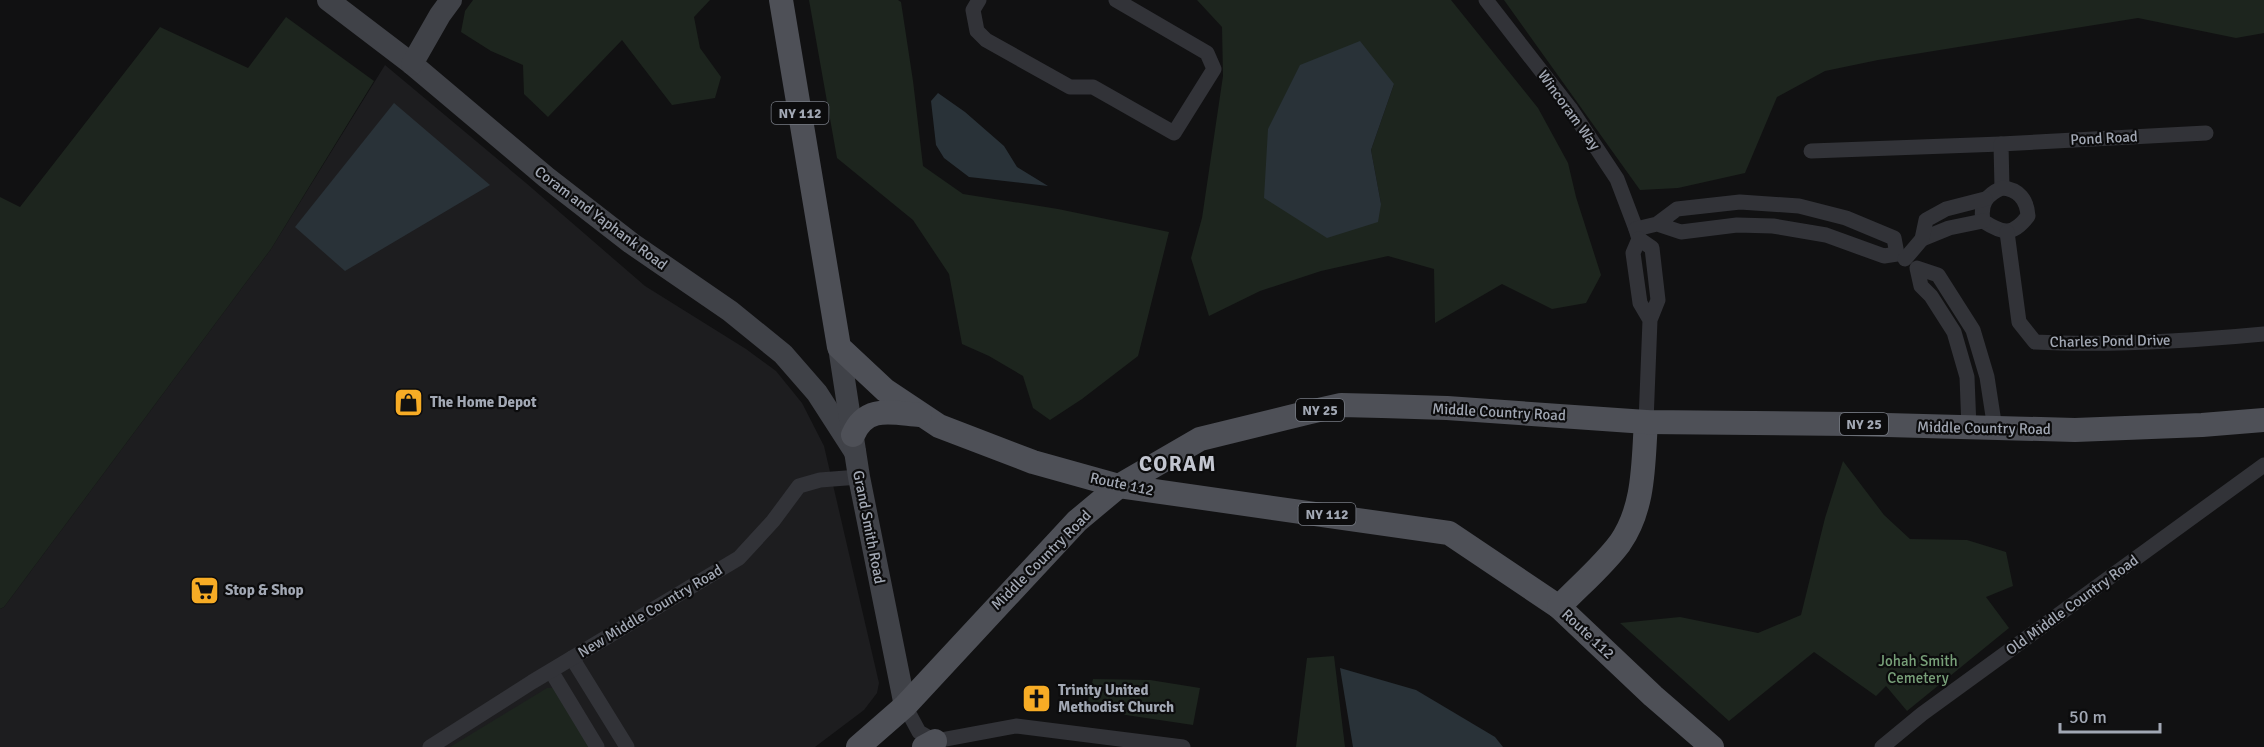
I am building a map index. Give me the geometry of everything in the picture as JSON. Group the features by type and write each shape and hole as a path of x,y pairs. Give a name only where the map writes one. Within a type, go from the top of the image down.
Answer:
{"main road":[{"name":"Coram and Yaphank Road","path":"328,0 412,64 518,155 631,243 730,311 783,354 817,393 854,444"},
{"path":"412,64 451,0"},
{"name":"NY 112","path":"781,0 839,347"},
{"name":"Route 112","path":"839,347 885,390 939,426 1033,462 1119,486 1449,533 1559,607 1653,696 1712,747"},
{"name":"Grand Smith Road","path":"839,347 859,477 905,706"},
{"name":"Middle Country Road","path":"858,747 905,706 1077,521 1119,486 1200,439 1341,405 1447,408 1646,422 1850,424 1995,429 2075,430 2264,420"},
{"path":"854,444 857,426 869,415 878,412 923,415"},
{"path":"1559,607 1618,545 1632,522 1642,480 1646,422"}],"street":[{"path":"979,0 973,10 977,31 986,40 1070,87 1094,87 1174,133 1214,69 1207,53 1134,5 1116,0"},
{"name":"Wincoram Way","path":"1486,0 1570,108 1617,179 1638,234 1652,248 1658,300 1650,320 1646,422"},
{"name":"Pond Road","path":"1811,151 2206,133"},
{"path":"2001,144 2002,188"},
{"path":"1906,260 1922,239 1926,220 1946,209 1985,199 2002,188 2011,189 2019,194 2027,205 2028,216 2019,227 2007,232 1995,229 1983,221 1949,228 1922,239"},
{"path":"1983,221 1981,209 1985,199"},
{"path":"1638,234 1677,210 1740,202 1799,206 1846,218 1894,238 1922,286 1954,332 1967,378 1969,428"},
{"path":"1657,224 1681,232 1737,225 1773,226 1826,235 1884,256 1906,260 1938,275 1973,330 1987,377 1995,429"},
{"name":"Charles Pond Drive","path":"2007,232 2019,322 2036,342 2074,344 2264,334"},
{"name":"Old Middle Country Road","path":"1882,747 1922,714 2264,465"},
{"name":"New Middle Country Road","path":"430,747 572,658 739,558 773,521 799,486 820,480 859,477"},
{"path":"572,658 627,747"},
{"path":"551,671 597,747"},
{"path":"905,706 920,732 932,745 1016,726 1184,747"}],"shaded area":[{"path":"1360,41 1394,84 1371,150 1381,204 1378,222 1327,238 1264,198 1268,129 1300,65"},
{"path":"385,65 645,286 746,349 776,371 802,403 824,446 879,683 877,693 864,710 815,747 0,747 0,609 4,607 271,249"},
{"path":"938,93 965,112 1004,146 1017,167 1048,186 969,177 944,158 936,145 931,101"},
{"path":"394,103 490,185 345,271 295,227"},
{"path":"1340,668 1416,690 1495,737 1503,747 1353,747"}],"green space":[{"path":"473,0 710,0 694,17 700,48 721,77 715,98 672,105 622,40 548,117 524,94 523,65 491,51 461,32 465,11"},
{"path":"809,0 898,0 901,2 923,166 963,194 1058,209 1169,232 1138,356 1082,399 1050,420 1033,408 1023,376 989,356 962,344 949,274 913,220 837,158"},
{"path":"1197,0 1451,0 1538,108 1568,163 1576,197 1601,275 1586,303 1552,309 1502,284 1435,323 1434,269 1388,256 1321,271 1260,291 1209,316 1191,258 1202,218 1223,76 1222,27","holes":["1394,84 1371,150 1381,204 1268,129"]},
{"path":"1504,0 2264,0 2264,33 2236,38 2138,18 1878,60 1825,71 1777,97 1745,173 1678,188 1640,190"},
{"path":"286,17 374,81 271,249 4,607 0,609 0,197 20,207 160,27 248,68"},
{"name":"Johah Smith Cemetery","path":"1843,461 1884,515 1910,539 1967,540 2006,552 2013,586 1986,597 2009,628 1907,711 1886,686 1876,696 1814,652 1729,721 1620,623 1680,617 1758,633 1801,615 1825,518"},
{"path":"1334,656 1345,747 1296,747 1307,658"},
{"path":"1093,679 1150,680 1200,688 1193,725 1126,715 1088,701"},
{"path":"547,688 554,688 591,747 450,747"}],"place":[{"name":"The Home Depot","path":"409,402"},
{"name":"Stop & Shop","path":"204,590"},
{"name":"Trinity United Methodist Church","path":"1037,699"}],"district":[{"name":"CORAM","path":"1178,464"}]}
